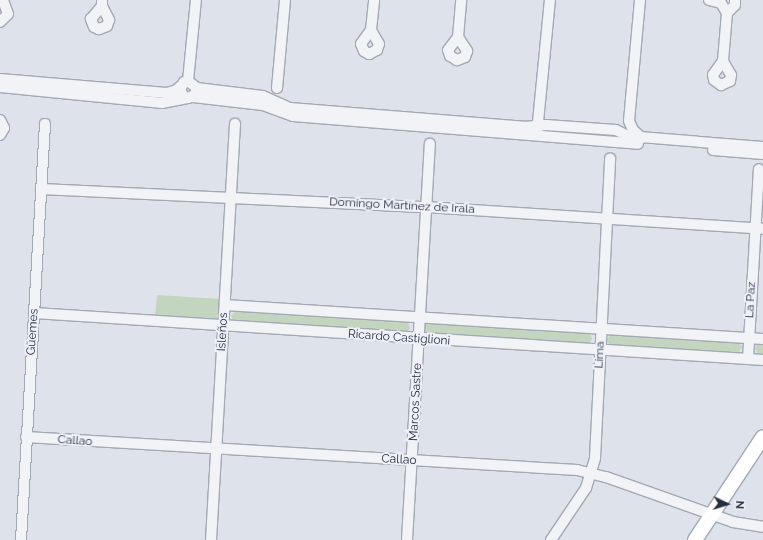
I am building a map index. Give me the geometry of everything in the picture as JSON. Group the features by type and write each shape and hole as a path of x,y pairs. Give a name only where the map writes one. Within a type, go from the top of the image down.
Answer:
{"main road":[{"path":"695,540 763,437"}],"street":[{"path":"0,22 8,14 2,0"},
{"path":"189,90 196,0"},
{"path":"285,0 277,88 280,96 290,108"},
{"path":"371,30 374,0"},
{"path":"458,37 461,0"},
{"path":"537,131 550,0"},
{"path":"713,0 726,8 727,13 723,61"},
{"path":"727,13 735,5 735,0"},
{"path":"638,1 629,121 633,130 642,138"},
{"path":"0,79 166,93 189,90 263,96 290,108 524,127 537,131 616,130 629,121"},
{"path":"0,87 162,103 189,90 263,105 293,116 537,131 763,154"},
{"path":"263,96 277,88"},
{"path":"0,120 4,128 0,135"},
{"name":"Güemes","path":"20,540 45,124"},
{"name":"Isleños","path":"211,540 235,124"},
{"path":"616,130 627,140 642,138 763,147"},
{"name":"Marcos Sastre","path":"407,540 420,340 430,144"},
{"name":"Lima","path":"551,540 586,488 595,458 610,158"},
{"name":"La Paz","path":"748,359 759,229 759,169"},
{"name":"Domingo Martínez de Irala","path":"40,189 230,196 759,229"},
{"name":"Ricardo Castiglioni","path":"225,305 763,339"},
{"name":"Ricardo Castiglioni","path":"34,313 420,340 763,360"},
{"name":"Callao","path":"26,437 216,450 577,470 591,473 712,515 763,527"}],"green space":[{"path":"157,295 220,299 219,312 216,318 211,320 155,317"},
{"path":"238,309 407,321 410,328 406,334 234,322 231,316"},
{"path":"427,322 590,333 592,339 588,345 424,333 423,326"},
{"path":"613,333 738,342 742,347 738,354 610,345 606,340"},
{"path":"763,341 763,356 758,355 755,348 759,342"}]}
